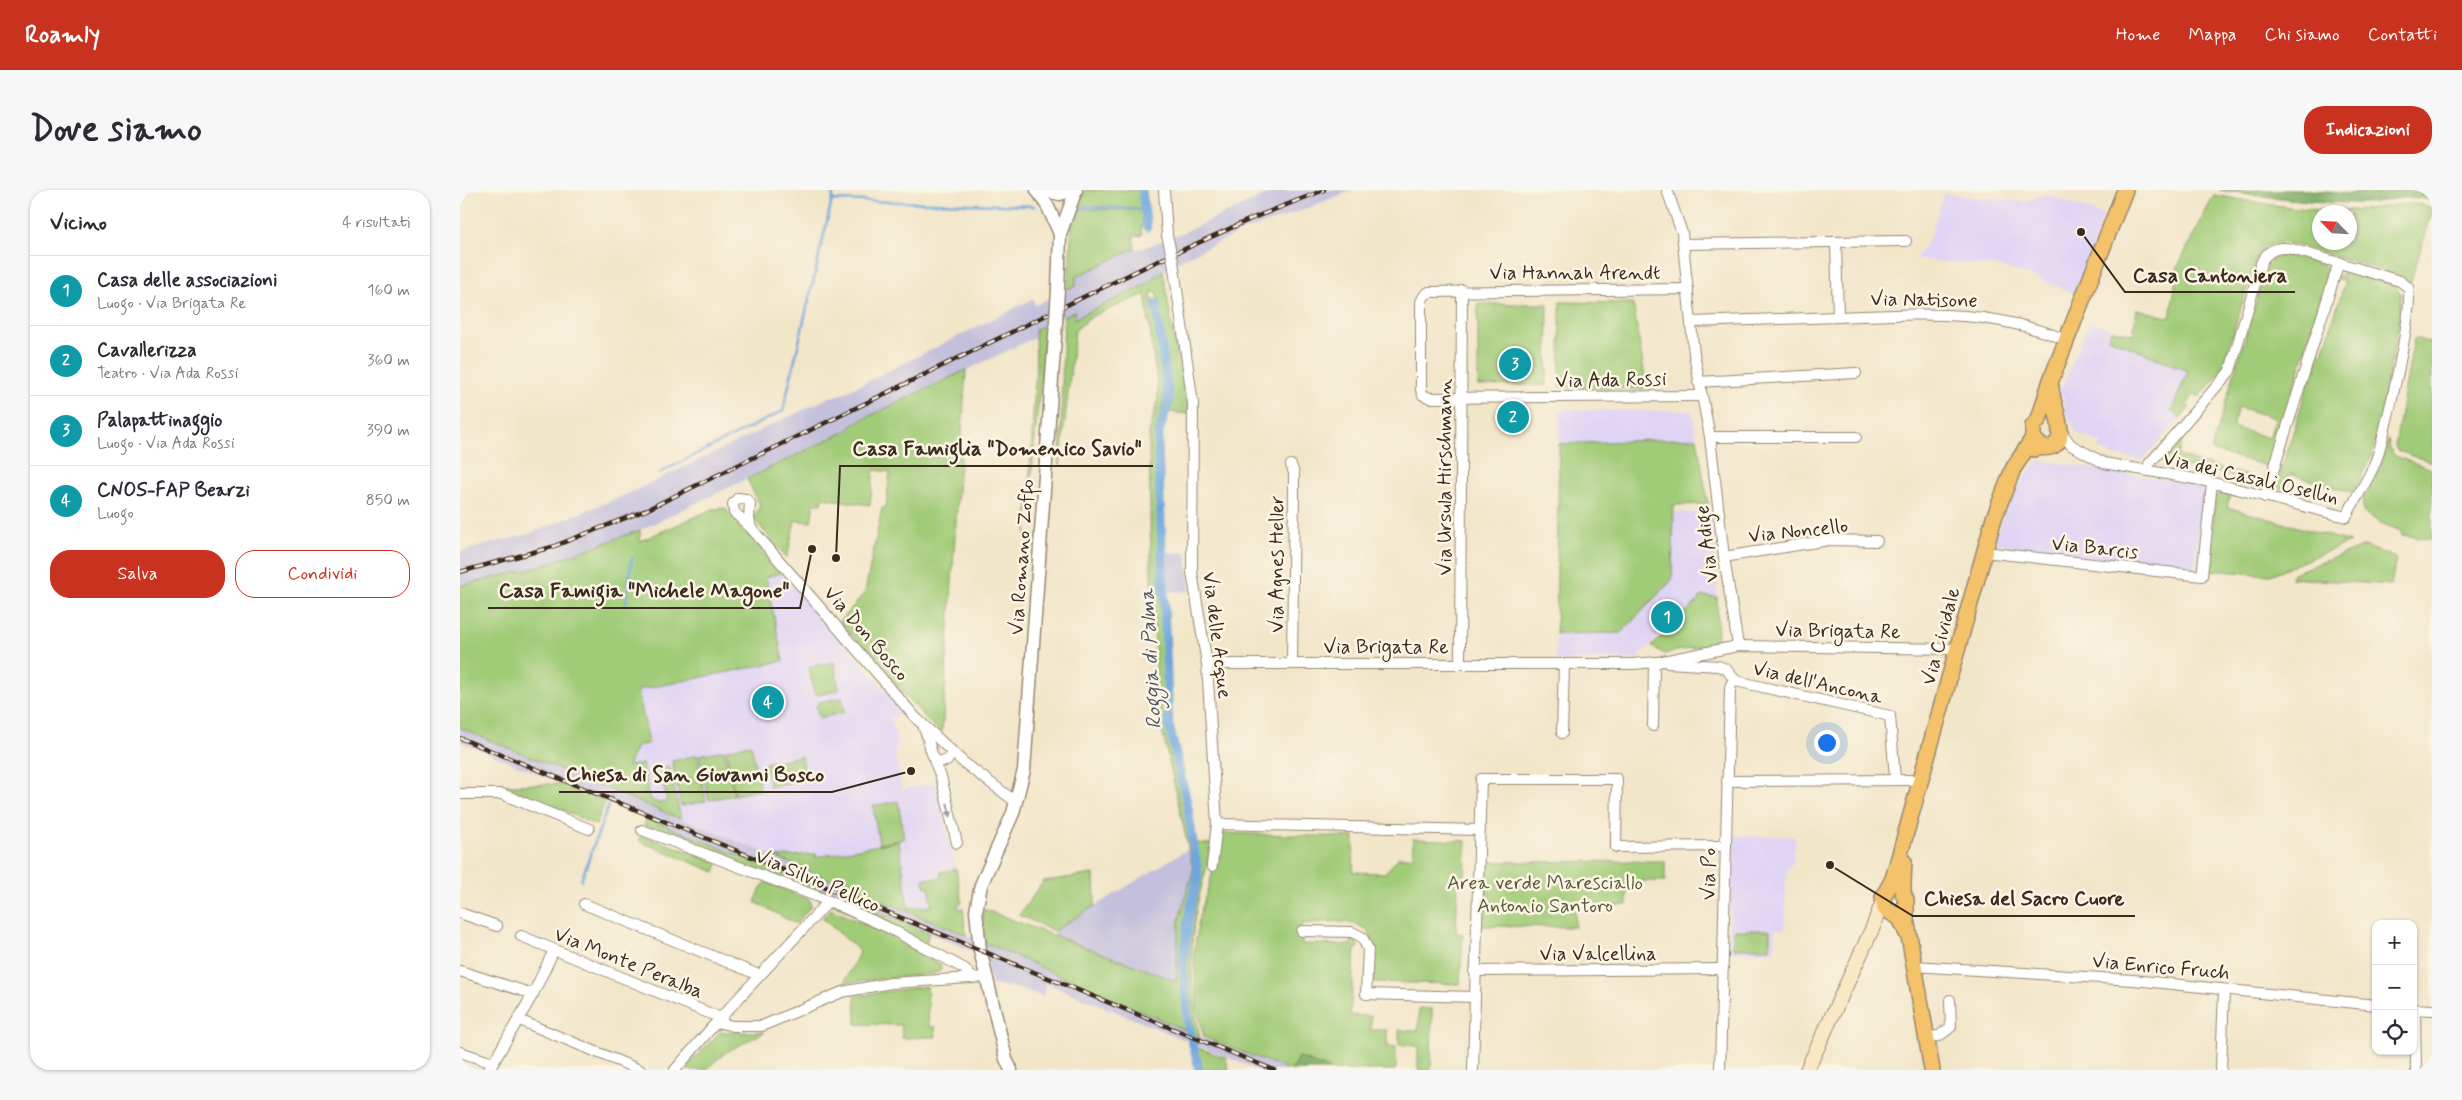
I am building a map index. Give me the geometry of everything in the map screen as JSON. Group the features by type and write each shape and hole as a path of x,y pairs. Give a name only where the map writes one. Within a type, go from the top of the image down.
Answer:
{"main road":[{"path":"2053,438 2046,417 2038,419 2051,380 2125,190"},
{"path":"2051,380 2053,438"},
{"name":"Via Cividale","path":"1895,903 1906,824 1984,552 2002,497 2018,460 2053,438"},
{"path":"1807,1070 1873,927 1895,903 1909,938 1932,1070"}],"street":[{"path":"1039,190 1060,194 1074,190"},
{"name":"Via Romano Zoffo","path":"1039,190 1060,234"},
{"name":"Via Romano Zoffo","path":"980,977 976,911 979,891 1014,801 1026,734 1056,322 1060,234 1074,190"},
{"name":"Via delle Acque","path":"1164,190 1167,235 1173,261 1193,404 1192,572 1207,664 1217,824 1212,866"},
{"name":"Via Adige","path":"1667,190 1679,220 1684,244 1698,382 1710,437 1724,557 1738,646"},
{"path":"1684,244 1906,241"},
{"path":"1836,243 1838,317"},
{"path":"2148,471 2149,464 2230,370 2264,257 2276,248 2286,248 2339,262 2265,496"},
{"name":"Via dei Casali Osellin","path":"2053,438 2104,463 2212,483 2346,517 2370,474 2380,447 2407,322 2410,296 2409,289 2403,283 2339,262"},
{"name":"Via Hannah Arendt","path":"1462,398 1427,397 1422,393 1422,300 1426,294 1433,290 1688,289"},
{"name":"Via Ursula Hirschmann","path":"1460,664 1462,290"},
{"name":"Via Natisone","path":"1691,322 1923,313 1968,315 2021,324 2067,340"},
{"path":"1698,382 1856,373"},
{"name":"Via Ada Rossi","path":"1462,398 1701,396"},
{"path":"1710,437 1856,437"},
{"name":"Via Agnes Heller","path":"1291,465 1294,473 1292,664"},
{"name":"Via Barcis","path":"1984,552 2202,576 2212,483"},
{"name":"Via Don Bosco","path":"751,528 947,754"},
{"name":"Via Noncello","path":"1724,557 1829,540 1876,542"},
{"name":"Via Brigata Re","path":"1689,660 1718,648 1738,646 1957,649"},
{"path":"1718,648 1718,666 1726,669 1736,681"},
{"name":"Via Brigata Re","path":"1207,664 1564,665 1689,660 1718,666"},
{"path":"1653,726 1656,662"},
{"path":"1562,733 1564,665"},
{"name":"Via dell'Ancona","path":"1736,681 1890,716 1894,779"},
{"name":"Via Po","path":"1720,1070 1730,689 1736,681"},
{"name":"Via Don Bosco","path":"916,718 927,734 941,777 957,843"},
{"path":"947,754 941,763 933,755 939,743 947,754 963,762 1014,801"},
{"path":"941,777 947,754"},
{"path":"1473,1070 1480,779 1617,778 1616,846 1726,846"},
{"path":"1727,781 1920,780"},
{"path":"460,794 502,794 589,829"},
{"name":"Via Romano Zoffo","path":"980,977 970,910 976,882 1014,801"},
{"path":"1217,824 1480,830"},
{"name":"Via Silvio Pellico","path":"642,830 830,901 889,928 980,977"},
{"path":"720,1023 723,1015 759,975 830,901"},
{"path":"584,904 759,975"},
{"path":"460,913 498,926"},
{"path":"1302,931 1352,932 1362,937 1368,949 1366,994 1474,996"},
{"name":"Via Monte Peralba","path":"521,936 716,1016 720,1023"},
{"path":"460,1052 491,1066 519,1020 554,950"},
{"path":"948,961 948,979"},
{"name":"Via Enrico Fruch","path":"1915,970 1942,967 2133,980 2372,1005"},
{"name":"Via Valcellina","path":"1474,971 1723,969"},
{"path":"460,971 533,994"},
{"path":"675,1070 714,1025 720,1023 734,1026 762,1026 842,992 891,983 980,977"},
{"path":"980,977 1003,1070"},
{"path":"980,977 1011,1070"},
{"path":"2221,1070 2224,990"},
{"path":"1927,1037 1939,1036 1951,1027 1950,1000"},
{"path":"2417,1009 2432,1010"},
{"path":"2414,1010 2416,1070"},
{"path":"519,1020 640,1070"}],"shaded area":[{"path":"1277,190 1353,190 1246,230 1182,259 1151,279 1151,282 1074,319 1074,312 1035,330 1034,338 856,423 849,430 640,530 535,568 460,586 460,552 531,533 630,493 830,397 842,394 1033,299 1035,305 1076,286 1076,277 1135,248 1140,249 1180,234"},
{"path":"1943,194 2025,202 2044,194 2104,215 2075,294 2034,277 2001,267 1915,259 1930,238"},
{"path":"2089,322 2133,334 2222,370 2199,397 2195,394 2187,404 2190,407 2142,460 2113,455 2099,449 2101,443 2077,433 2064,409 2064,397 2059,394"},
{"path":"1560,410 1692,411 1697,438 1559,444"},
{"path":"2040,460 2205,486 2194,569 2046,553 1994,542 2008,504 2027,473"},
{"path":"1674,512 1714,514 1717,597 1702,596 1636,659 1555,660 1556,634 1621,633 1672,580"},
{"path":"1186,552 1190,591 1166,592 1164,553"},
{"path":"782,573 895,701 905,715 891,718 897,743 895,754 902,790 935,783 956,869 966,935 617,793 637,746 649,743 637,690 783,661 766,577"},
{"path":"460,728 966,935 1186,1029 1200,1037 1289,1070 1258,1070 1046,983 1043,996 1016,988 992,985 985,956 460,742"},
{"path":"1732,836 1795,836 1795,848 1792,850 1794,860 1786,872 1785,929 1775,929 1775,952 1729,952"},
{"path":"1188,849 1193,870 1179,920 1176,982 1052,936 1054,931"}],"green space":[{"path":"1085,190 1141,190 1143,208 1076,206"},
{"path":"2220,190 2311,190 2344,194 2374,190 2432,190 2432,201 2405,198 2368,203 2341,203"},
{"path":"2214,195 2294,208 2312,209 2312,250 2293,244 2278,243 2267,246 2256,258 2222,370 2199,397 2195,394 2187,404 2190,407 2180,418 2171,411 2188,371 2108,338 2112,330 2133,334 2137,309 2170,318 2178,266"},
{"path":"2411,204 2432,208 2410,284 2399,275 2314,250 2357,250 2357,210"},
{"path":"1075,209 1143,210 1144,225 1141,226 1142,235 1133,237 1135,248 1076,277 1076,286 1068,289 1072,223"},
{"path":"2284,255 2324,265 2329,271 2270,467 2211,450 2266,269 2271,260","holes":["2238,407 2275,418 2269,438 2232,427"]},
{"path":"1163,271 1177,356 1185,377 1189,407 1189,414 1168,412 1172,399 1159,303 1157,293 1151,292 1164,397 1155,444 1166,722 1179,777 1196,872 1182,937 1181,978 1189,1032 983,942 983,909 1176,981 1179,920 1193,870 1159,715 1151,577 1149,433 1158,399 1145,294 1093,316 1075,330 1060,465 1064,316 1075,311 1074,319 1151,282 1151,279"},
{"path":"2344,271 2396,286 2401,295 2399,321 2372,456 2354,493 2290,474 2285,490 2278,488 2277,484 2318,352 2323,353 2345,282 2337,279"},
{"path":"1560,302 1633,303 1646,384 1643,389 1560,387"},
{"path":"1478,304 1548,304 1547,385 1478,386"},
{"path":"1045,325 1026,536 1036,366 1035,330"},
{"path":"2414,338 2432,343 2432,462 2398,451 2395,446"},
{"path":"966,370 942,733 930,723 840,622 865,592 882,508 886,508 890,472 874,470 870,505 822,498 821,504 814,504 811,522 795,520 787,558 754,519 760,505 747,479 848,430 855,423"},
{"path":"2179,437 2182,440 2178,456 2266,481 2262,484 2216,472 2168,464 2164,460 2166,453"},
{"path":"1697,438 1708,504 1674,505 1672,580 1621,633 1556,634 1559,444"},
{"path":"2388,440 2390,449 2395,456 2432,469 2432,540 2402,535 2401,531 2381,523 2363,512 2363,500 2379,470"},
{"path":"2221,491 2231,493 2227,507 2350,542 2270,575 2208,570 2216,496"},
{"path":"725,508 782,573 766,577 783,661 638,690 649,743 637,746 628,766 643,764 649,798 658,803 667,802 660,768 669,766 681,819 460,728 460,586 535,568 640,530 640,541 713,509"},
{"path":"2365,546 2396,558 2391,585 2291,578 2293,573"},
{"path":"1702,596 1717,597 1718,642 1664,654 1652,646"},
{"path":"834,662 839,690 818,695 814,692 809,667"},
{"path":"842,698 845,712 819,718 816,706 819,702"},
{"path":"751,744 760,790 735,795 726,750"},
{"path":"724,750 734,795 709,800 699,755"},
{"path":"697,755 706,801 681,806 672,761"},
{"path":"802,756 806,779 770,787 765,763"},
{"path":"563,784 605,801 596,825 505,785"},
{"path":"898,801 904,839 879,844 873,806"},
{"path":"647,818 929,933 925,946 755,869 644,825"},
{"path":"1218,833 1354,837 1353,872 1385,873 1399,857 1413,857 1413,839 1466,841 1465,883 1458,883 1456,933 1463,934 1460,984 1371,982 1374,958 1373,946 1370,935 1365,929 1357,925 1339,922 1302,924 1302,944 1351,945 1352,937 1357,942 1358,948 1355,949 1350,1015 1371,1016 1371,1030 1387,1030 1387,1046 1396,1047 1396,1070 1331,1070 1298,1057 1292,1070 1289,1070 1204,1037 1197,1008 1194,954 1199,917 1212,875"},
{"path":"641,835 719,862 715,872 639,841"},
{"path":"899,841 908,908 932,906 929,887 925,887 924,879 941,878 941,872 956,869 962,903 958,904 959,909 963,908 966,935 775,857 816,854 816,857"},
{"path":"1195,843 1211,844 1196,911 1192,943 1193,991 1200,1038 1195,1035 1187,989 1186,963 1189,928 1200,874"},
{"name":"Area verde Maresciallo Antonio Santoro","path":"1665,861 1665,881 1627,881 1627,905 1575,906 1575,927 1480,926 1484,862"},
{"path":"1094,874 1095,906 1054,931 1019,915 1044,881"},
{"path":"766,882 810,900 811,906 796,924 755,902 762,886"},
{"path":"831,909 892,937 940,964 939,972 844,983 860,951 822,918"},
{"path":"1733,930 1770,930 1770,948 1733,948"},
{"path":"927,986 929,1026 935,1027 936,1037 902,1038 901,1025 856,1024 855,996"},
{"path":"1419,1008 1432,1009 1431,1070 1418,1070 1418,1046 1399,1045 1399,1030 1418,1031"},
{"path":"720,1032 765,1032 726,1052 706,1070 683,1070"},
{"path":"1196,1047 1226,1058 1229,1070 1202,1070"},
{"path":"1298,1057 1331,1070 1292,1070"}],"waterway":[{"path":"832,200 834,190"},
{"name":"Roggia di Palma","path":"1142,190 1147,227"},
{"path":"659,473 783,411 832,200 1034,206"},
{"path":"1080,207 1144,209"},
{"name":"Roggia di Palma","path":"1156,303 1169,401 1159,432 1158,446 1169,725 1187,802 1198,874 1188,919 1183,965 1188,1023 1199,1070"},
{"path":"626,604 632,558"},
{"path":"581,880 612,796"}],"railway":[{"path":"460,572 552,547 646,510 1145,267 1253,218 1324,190"},
{"path":"460,738 1274,1070"}],"place":[{"name":"Casa Cantoniera","path":"2081,232"},
{"name":"Palapattinaggio","path":"1515,364"},
{"name":"Cavallerizza","path":"1513,417"},
{"name":"Casa Famigia \"Michele Magone\"","path":"812,549"},
{"name":"Casa Famiglia \"Domenico Savio\"","path":"836,558"},
{"name":"Casa delle associazioni","path":"1667,617"},
{"name":"CNOS-FAP Bearzi","path":"768,702"},
{"name":"Chiesa di San Giovanni Bosco","path":"911,771"},
{"name":"Chiesa del Sacro Cuore","path":"1830,865"}]}
